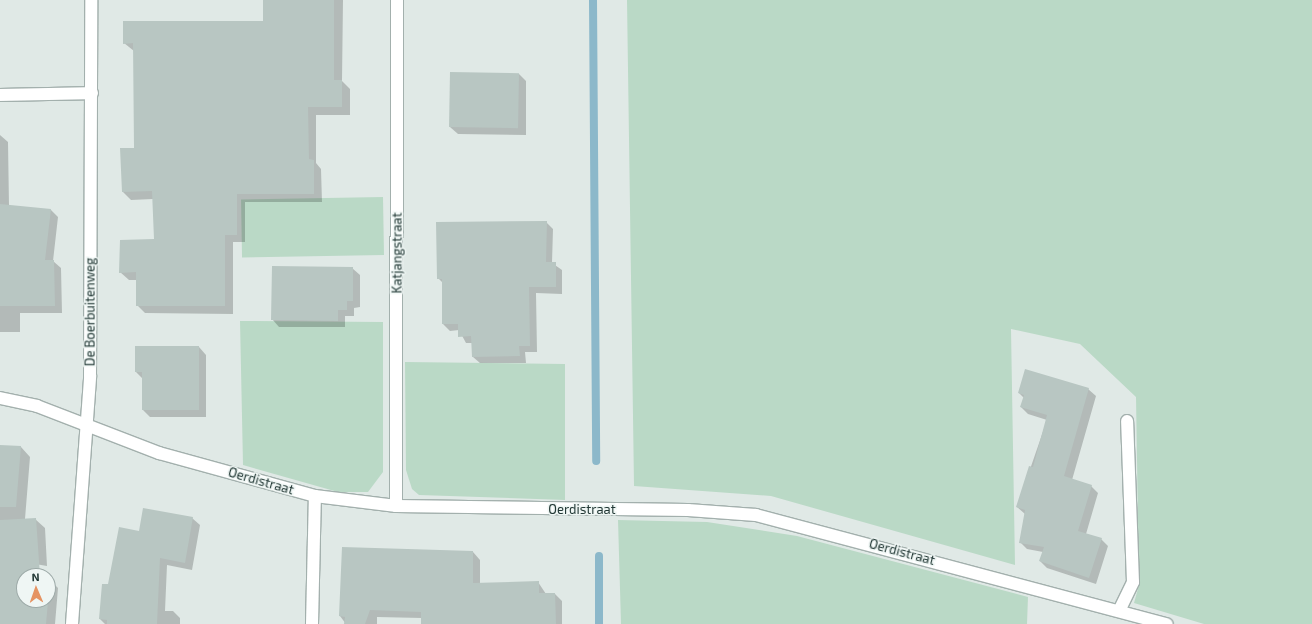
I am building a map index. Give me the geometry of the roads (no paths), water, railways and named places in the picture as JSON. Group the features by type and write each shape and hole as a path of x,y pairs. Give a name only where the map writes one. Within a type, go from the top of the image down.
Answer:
{"street":[{"name":"De Boerbuitenweg","path":"72,624 86,427 92,93 92,0"},
{"name":"Katjangstraat","path":"396,506 397,0"},
{"path":"0,95 92,93"},
{"name":"Oerdistraat","path":"0,398 37,406 86,427 159,453 315,496 396,506 688,510 756,515 1167,624"},
{"path":"1119,611 1133,582 1127,421"},
{"path":"312,624 315,496"}],"waterway":[{"path":"593,0 596,461"},
{"path":"599,556 599,624"}]}
